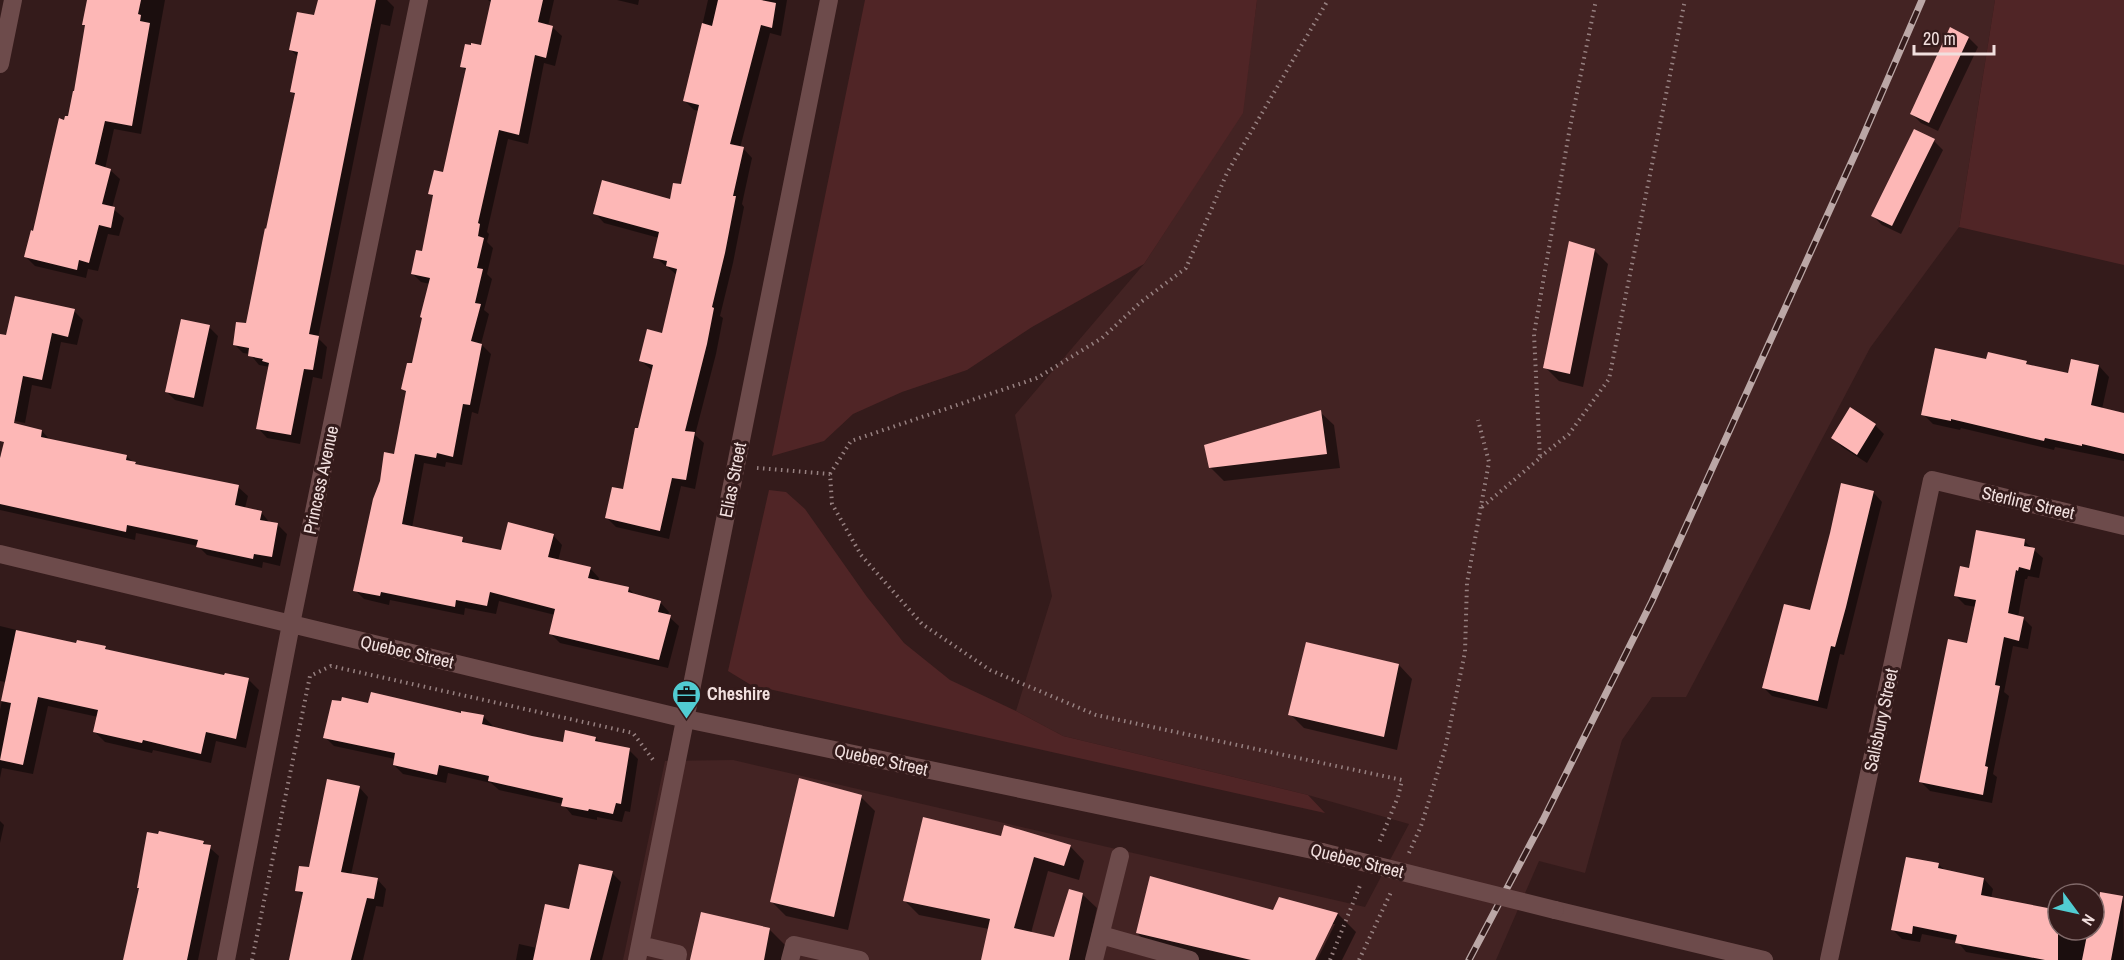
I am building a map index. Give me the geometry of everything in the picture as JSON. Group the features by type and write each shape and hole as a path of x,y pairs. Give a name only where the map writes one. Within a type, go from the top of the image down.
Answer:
{"street":[{"path":"0,64 13,0"},
{"name":"Princess Avenue","path":"226,960 291,624 419,0"},
{"name":"Elias Street","path":"639,953 829,0"},
{"name":"Sterling Street","path":"1932,480 2124,526"},
{"name":"Salisbury Street","path":"1829,960 1932,480"},
{"name":"Quebec Street","path":"0,554 686,719 1322,852 1764,960"},
{"path":"1094,960 1120,856"},
{"path":"1101,935 1190,960"},
{"path":"790,960 794,945 860,960"},
{"path":"639,953 678,954 677,960"}],"path":[{"path":"1328,0 1227,173 1186,268 1141,302 1102,338 1037,378 852,441 830,474 832,504 861,555 922,624 990,670 1096,715 1402,780 1398,797 1375,851"},
{"path":"1540,458 1534,334 1570,127 1596,0"},
{"path":"1481,508 1569,434 1609,379 1685,0"},
{"path":"1407,857 1421,826 1445,749 1465,652 1467,584 1489,462 1478,420"},
{"path":"736,465 830,474"},
{"path":"252,960 310,676 331,666 633,733 657,766"},
{"path":"1330,960 1366,872"},
{"path":"1359,960 1392,888"}],"shaded area":[{"path":"865,0 1257,0 1243,113 1144,264 1032,327 967,370 902,392 853,414 824,441 772,456"},
{"path":"1257,0 1995,0 1959,227 1870,348 1686,697 1652,697 1622,740 1585,873 1539,861 1496,960 623,960 665,761 733,760 1365,907 1409,824 1308,795 1063,736 1016,711 1052,596 1015,415 1144,264 1242,113"},
{"path":"1995,0 2124,0 2124,265 1959,227"},
{"path":"769,490 786,492 805,509 867,597 904,643 950,680 1063,736 1308,795 1325,813 751,685 728,671"}],"building":[{"path":"87,0 141,0 138,14 141,15 140,21 150,23 132,126 105,121 95,164 111,169 102,204 115,207 111,228 99,225 89,263 79,260 77,270 24,257 31,230 33,231 59,118 64,120 65,116 68,116 85,25 82,25"},
{"path":"318,0 376,0 309,334 319,336 313,370 304,369 291,435 256,429 269,363 262,361 263,359 248,356 249,348 233,345 236,322 246,323 295,93 290,92 298,52 289,50 297,12 314,15"},
{"path":"491,0 543,0 538,22 553,26 546,58 535,55 519,135 499,130 478,223 480,224 478,236 484,238 477,268 483,269 475,303 481,304 471,341 482,344 470,405 463,404 453,457 437,453 436,458 415,454 402,524 463,537 462,542 501,550 508,522 554,534 548,557 591,567 588,578 629,587 628,592 661,601 658,612 671,615 659,660 549,634 555,609 490,592 487,606 456,600 455,607 381,592 380,596 353,591 373,499 380,481 384,452 394,454 406,391 401,389 407,363 412,363 430,278 411,274 416,250 422,251 433,195 428,194 434,170 443,172 466,68 460,67 465,44 481,45"},
{"path":"718,0 761,0 776,3 772,28 761,25 730,144 744,147 733,196 736,196 725,253 712,307 714,308 707,344 685,431 695,432 686,480 672,478 660,531 605,518 612,487 623,489 635,428 638,428 653,365 639,361 647,329 662,333 677,269 666,266 667,261 653,258 659,232 593,214 602,180 670,199 673,183 681,184 699,105 683,101 702,23 712,26"},
{"path":"1950,27 1969,37 1929,123 1910,114"},
{"path":"1914,129 1935,139 1892,226 1871,216"},
{"path":"1569,241 1595,249 1570,374 1543,368"},
{"path":"15,296 75,309 68,337 52,333 42,380 23,376 14,423 42,430 41,437 127,455 126,460 136,462 135,464 239,485 235,505 262,511 260,520 278,523 272,557 254,554 253,559 196,547 198,540 127,525 126,532 0,504 0,458 4,442 0,441 0,334 6,335"},
{"path":"181,319 210,325 194,398 165,392"},
{"path":"1935,348 1986,359 1988,352 2027,361 2026,364 2068,373 2071,359 2099,365 2091,405 2124,413 2124,454 2082,444 2082,446 2045,438 2044,441 1951,419 1951,421 1921,415"},
{"path":"1850,407 1876,424 1857,455 1831,438"},
{"path":"1321,410 1327,454 1209,468 1204,445"},
{"path":"1841,483 1874,491 1846,607 1835,647 1831,646 1818,701 1762,688 1784,604 1810,610"},
{"path":"1976,530 2025,539 2024,546 2035,548 2030,570 2019,567 2018,571 2016,570 2008,613 2024,617 2019,641 2004,637 1995,685 2000,686 1985,766 1988,767 1983,795 1919,782 1948,639 1967,643 1976,600 1954,596 1960,566 1969,568"},
{"path":"16,630 76,643 77,640 106,646 105,649 224,675 225,673 249,678 236,739 206,732 201,754 143,740 142,743 93,732 98,710 38,697 23,765 0,760 11,703 1,701"},
{"path":"1306,642 1399,664 1384,737 1288,715"},
{"path":"371,692 461,713 461,711 484,715 482,724 532,736 563,742 565,730 596,737 595,741 630,748 621,804 616,803 613,814 561,806 563,798 488,781 489,776 439,765 437,775 393,765 395,753 323,738 332,700 341,701 342,697 368,703"},
{"path":"799,778 862,795 834,917 770,902"},
{"path":"327,779 360,786 341,872 378,878 374,899 367,898 351,960 289,960 303,892 295,891 299,866 309,867"},
{"path":"923,817 1001,836 1004,825 1071,845 1064,866 1034,857 1014,928 1054,937 1069,889 1083,893 1069,960 981,960 990,919 903,901"},
{"path":"159,831 204,841 203,844 211,845 187,960 123,960 139,888 137,888 147,832 158,834"},
{"path":"1906,857 1939,863 1938,868 1984,878 1981,895 2046,908 2046,942 2058,942 2058,960 2045,960 1955,943 1957,935 1913,926 1912,934 1891,930"},
{"path":"579,864 613,871 590,960 533,960 545,904 569,909"},
{"path":"1150,876 1273,910 1279,897 1338,913 1315,960 1251,960 1136,933"},
{"path":"2106,893 2123,896 2111,960 2082,960 2086,942 2106,942"},
{"path":"701,912 770,928 764,960 690,960"}],"railway":[{"path":"1469,960 1543,820 1652,601 1861,141 1922,0"}],"place":[{"name":"Cheshire","path":"686,720"}]}
